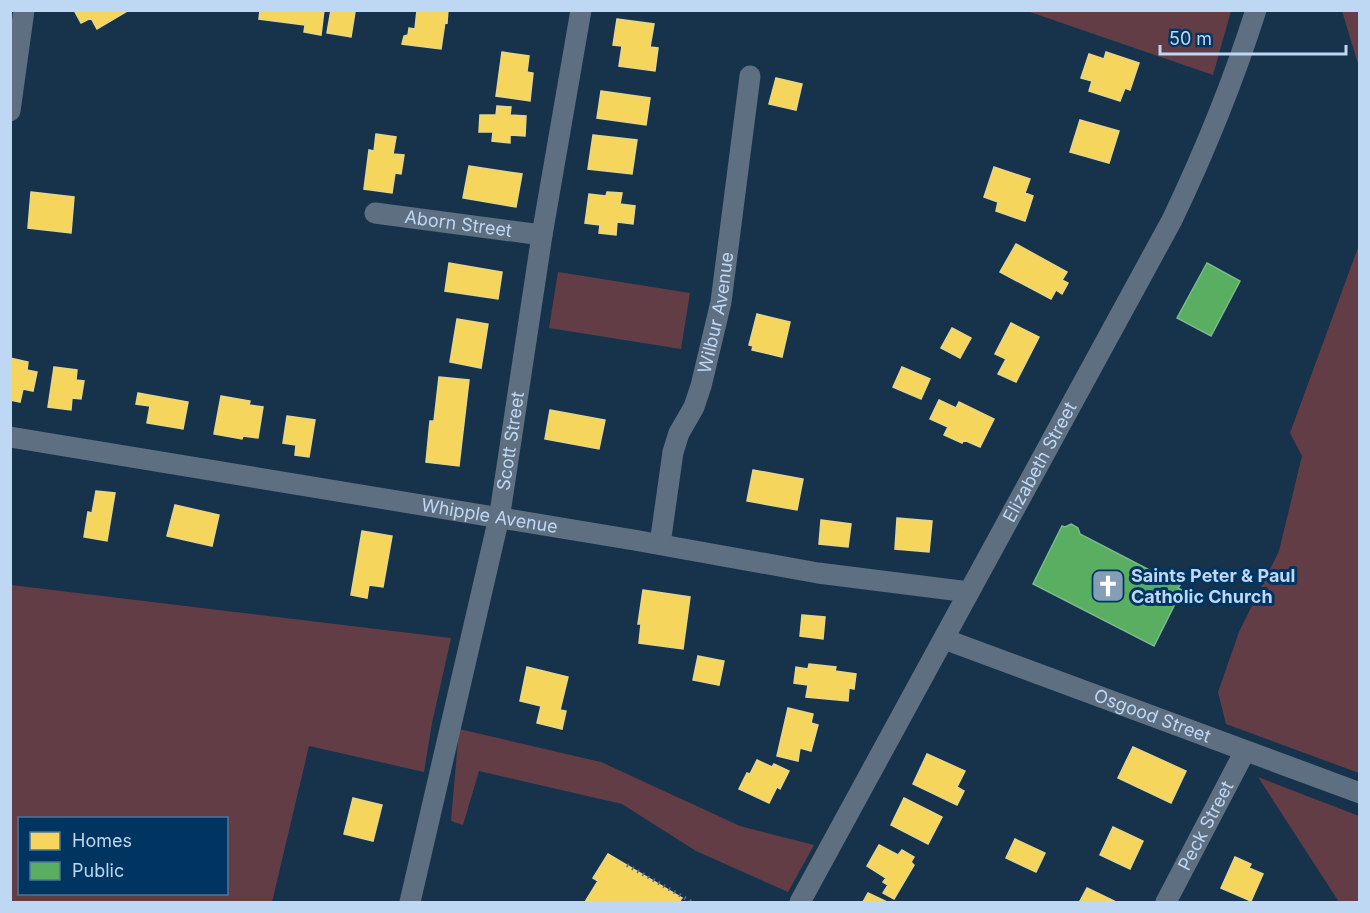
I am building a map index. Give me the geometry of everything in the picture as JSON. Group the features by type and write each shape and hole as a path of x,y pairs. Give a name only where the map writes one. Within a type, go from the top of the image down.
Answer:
{"street":[{"path":"10,111 24,10"},
{"name":"Scott Street","path":"410,903 498,518 542,235 581,10"},
{"name":"Elizabeth Street","path":"800,903 1176,211 1190,183 1228,88 1256,10"},
{"name":"Wilbur Avenue","path":"660,544 673,452 679,433 694,407 701,386 721,302 750,76"},
{"name":"Aborn Street","path":"375,213 542,235"},
{"name":"Whipple Avenue","path":"10,437 660,544 818,573 969,592"},
{"name":"Osgood Street","path":"944,639 1359,793"},
{"name":"Peck Street","path":"1166,903 1245,751"}],"path":[{"path":"627,865 692,903"}],"shaded area":[{"path":"1027,11 1231,11 1213,75"},
{"path":"1342,11 1359,11 1359,67"},
{"path":"1359,245 1359,773 1226,724 1218,692 1239,632 1279,551 1302,456 1290,433"},
{"path":"558,272 690,293 681,349 549,328"},
{"path":"11,585 451,638 432,723 424,772 309,746 272,902 11,902"},
{"path":"459,729 601,762 740,826 814,845 788,892 696,851 622,804 479,771 463,825 451,821"},
{"path":"1258,777 1359,816 1359,902 1339,902"}],"building: Homes":[{"path":"74,10 129,10 97,29 91,18 81,23"},
{"path":"260,10 324,10 321,35 304,32 305,25 259,19"},
{"path":"331,10 355,12 351,37 327,33"},
{"path":"417,10 448,10 441,49 402,44 404,36 408,35 409,28 415,29"},
{"path":"617,19 654,24 650,47 658,48 655,71 619,66 622,46 613,45"},
{"path":"502,52 529,56 527,72 533,73 530,101 496,96"},
{"path":"1106,52 1139,63 1130,90 1125,88 1120,101 1089,91 1092,81 1081,78 1089,54 1104,59"},
{"path":"776,78 802,84 796,110 769,104"},
{"path":"601,91 650,98 646,125 597,118"},
{"path":"497,106 511,107 510,115 526,116 525,136 510,135 510,143 492,141 493,132 479,132 480,115 496,115"},
{"path":"1080,120 1119,131 1109,163 1070,152"},
{"path":"376,134 396,137 393,154 404,155 401,174 395,173 392,193 364,189 369,150 374,151"},
{"path":"593,135 637,140 632,174 588,169"},
{"path":"469,166 522,174 516,207 463,198"},
{"path":"994,167 1030,179 1025,193 1033,196 1025,221 996,211 998,202 984,197"},
{"path":"31,192 74,197 71,233 28,228"},
{"path":"607,192 622,193 620,204 635,206 633,224 617,222 616,235 599,233 600,225 585,223 589,194 606,196"},
{"path":"1016,244 1067,272 1062,280 1068,283 1062,294 1056,290 1051,299 1000,272"},
{"path":"449,263 502,272 498,299 445,291"},
{"path":"757,314 790,322 782,357 752,350 753,346 749,345"},
{"path":"457,319 488,324 481,368 450,362"},
{"path":"1011,323 1039,337 1016,382 998,374 1006,359 995,354"},
{"path":"952,328 971,338 960,358 941,348"},
{"path":"10,358 28,362 27,370 37,372 33,391 23,389 20,402 10,400"},
{"path":"54,367 77,370 76,380 84,381 81,399 72,398 71,410 48,407"},
{"path":"902,367 930,379 921,399 893,387"},
{"path":"439,377 469,380 459,466 426,462 430,421 434,421"},
{"path":"138,393 188,402 183,429 147,423 150,406 136,404"},
{"path":"221,396 250,401 249,405 263,407 258,438 243,436 242,439 214,434"},
{"path":"939,400 956,408 959,402 994,419 980,447 964,440 962,443 944,435 948,427 930,419"},
{"path":"550,410 605,420 599,449 545,439"},
{"path":"287,416 315,420 309,457 295,455 296,445 283,443"},
{"path":"753,470 803,479 797,510 747,501"},
{"path":"96,491 115,493 107,541 84,537 88,512 92,513"},
{"path":"175,505 219,515 212,546 167,536"},
{"path":"897,518 932,521 929,552 895,549"},
{"path":"821,520 851,524 848,547 819,544"},
{"path":"362,531 392,536 383,587 369,585 367,598 351,595"},
{"path":"643,590 690,597 683,649 639,643 641,624 638,624"},
{"path":"802,615 825,617 823,639 800,636"},
{"path":"698,656 724,661 719,685 693,680"},
{"path":"809,664 836,667 835,671 856,674 854,689 849,688 848,701 806,697 808,685 794,683 796,667 808,669"},
{"path":"527,667 568,677 560,710 566,711 562,729 537,723 541,706 520,701"},
{"path":"788,708 813,714 811,723 818,725 811,751 800,748 798,761 777,756"},
{"path":"1133,747 1186,771 1171,803 1118,778"},
{"path":"927,754 965,771 957,787 964,791 957,805 913,784"},
{"path":"757,760 789,771 780,789 777,787 769,803 739,789"},
{"path":"353,798 382,805 373,841 344,834"},
{"path":"904,798 942,817 928,844 891,825"},
{"path":"1113,827 1143,841 1130,869 1100,855"},
{"path":"1015,839 1045,853 1036,872 1006,858"},
{"path":"879,845 898,855 902,850 914,857 911,862 914,865 894,899 883,893 888,885 883,882 886,878 867,866"},
{"path":"608,854 682,898 679,902 585,902 598,881 593,878"},
{"path":"1235,857 1251,864 1249,868 1263,874 1251,901 1221,888"},
{"path":"1087,888 1116,902 1080,901"},
{"path":"868,893 887,902 863,902"}],"building: Public":[{"path":"1207,263 1240,281 1211,336 1177,318"},
{"name":"Saints Peter & Paul Catholic Church","path":"1071,524 1078,528 1080,534 1159,575 1162,570 1183,581 1178,588 1182,590 1154,646 1033,584 1062,526"}],"place":[{"name":"Saints Peter & Paul Catholic Church","path":"1108,586"}]}
